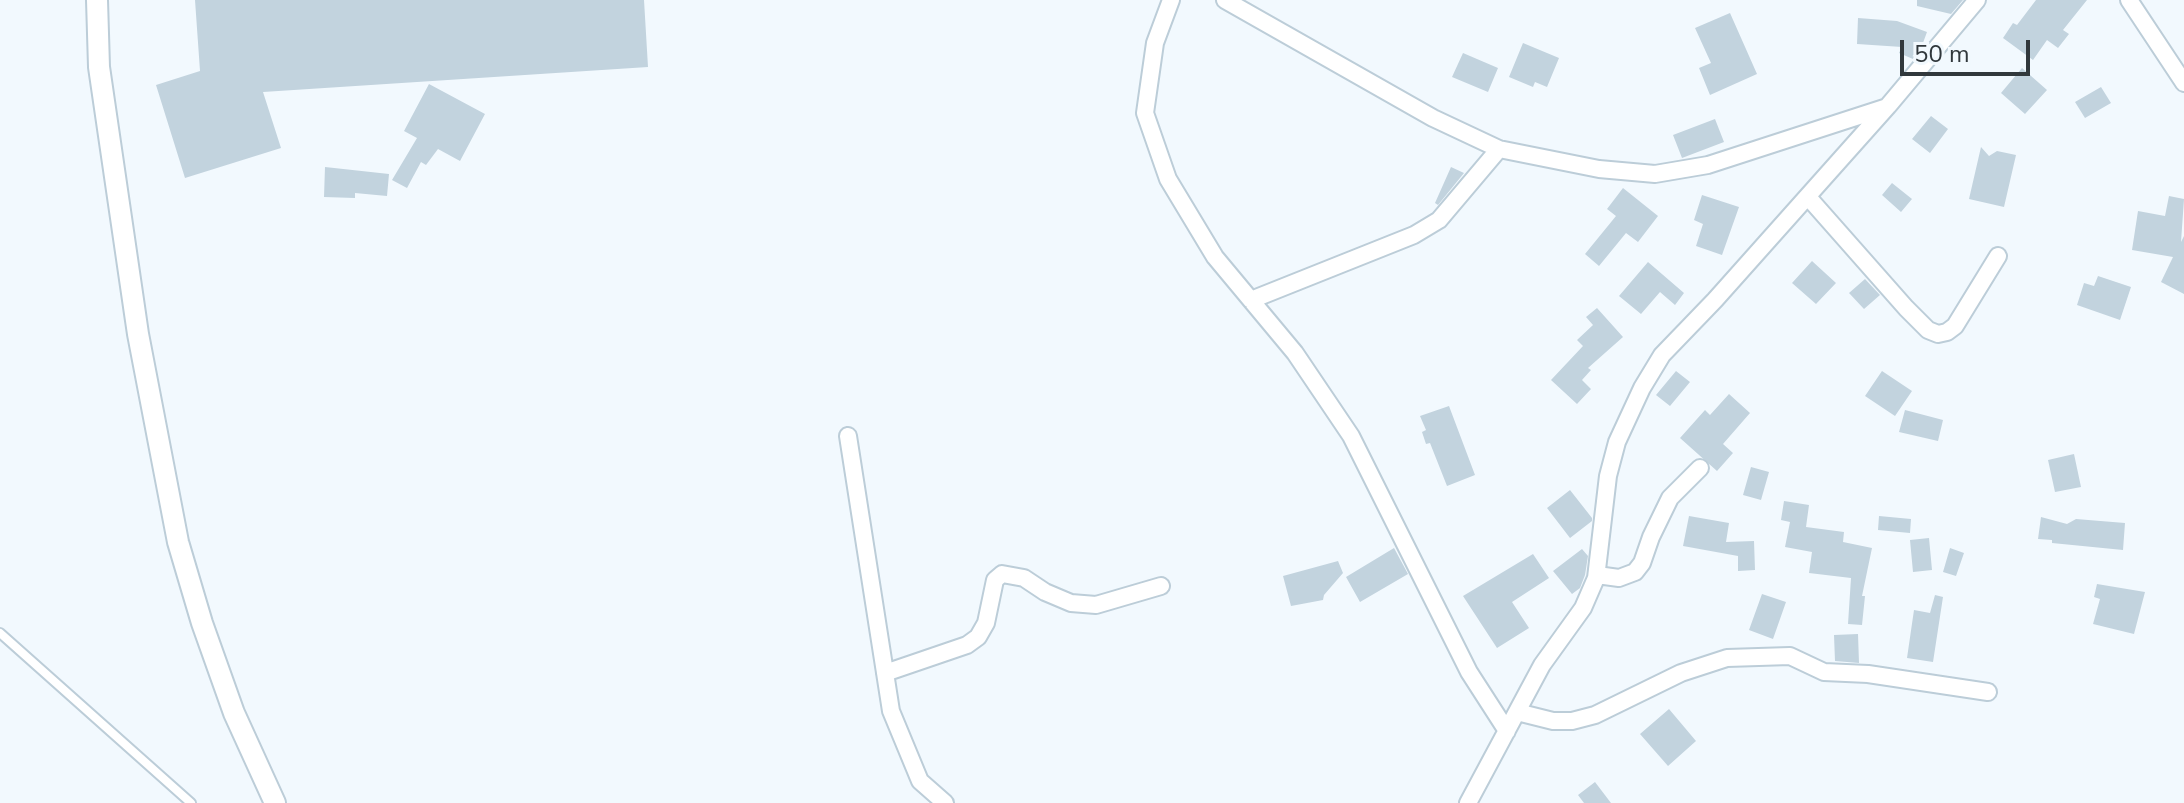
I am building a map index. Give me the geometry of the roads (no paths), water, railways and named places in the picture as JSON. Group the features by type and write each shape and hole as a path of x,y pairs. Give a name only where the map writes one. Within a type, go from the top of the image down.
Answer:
{"street":[{"path":"97,0 99,67 138,334 178,542 202,623 234,713 275,803"},
{"path":"1171,0 1155,43 1145,113 1168,179 1215,257 1295,353 1351,436 1469,672 1507,731"},
{"path":"1225,0 1433,118 1499,149 1574,165 1655,174 1708,165 1888,106"},
{"path":"1468,803 1542,665 1583,608 1597,575 1608,476 1617,442 1642,388 1662,355 1808,197 1977,0"},
{"path":"2129,0 2184,83"},
{"path":"1251,300 1439,220 1499,149"},
{"path":"1808,197 1906,308 1928,330 1938,334 1955,326 1998,256"},
{"path":"848,436 891,711 920,781 945,803"},
{"path":"1597,575 1619,578 1635,572 1642,563 1670,498 1700,468"},
{"path":"885,673 967,645 978,637 986,623 995,580 1002,574 1024,578 1045,592 1071,603 1096,605 1161,586"},
{"path":"1517,712 1553,721 1572,721 1595,715 1681,673 1727,658 1790,656 1824,672 1868,674 1988,692"}],"lane":[{"path":"0,633 191,803"}]}
